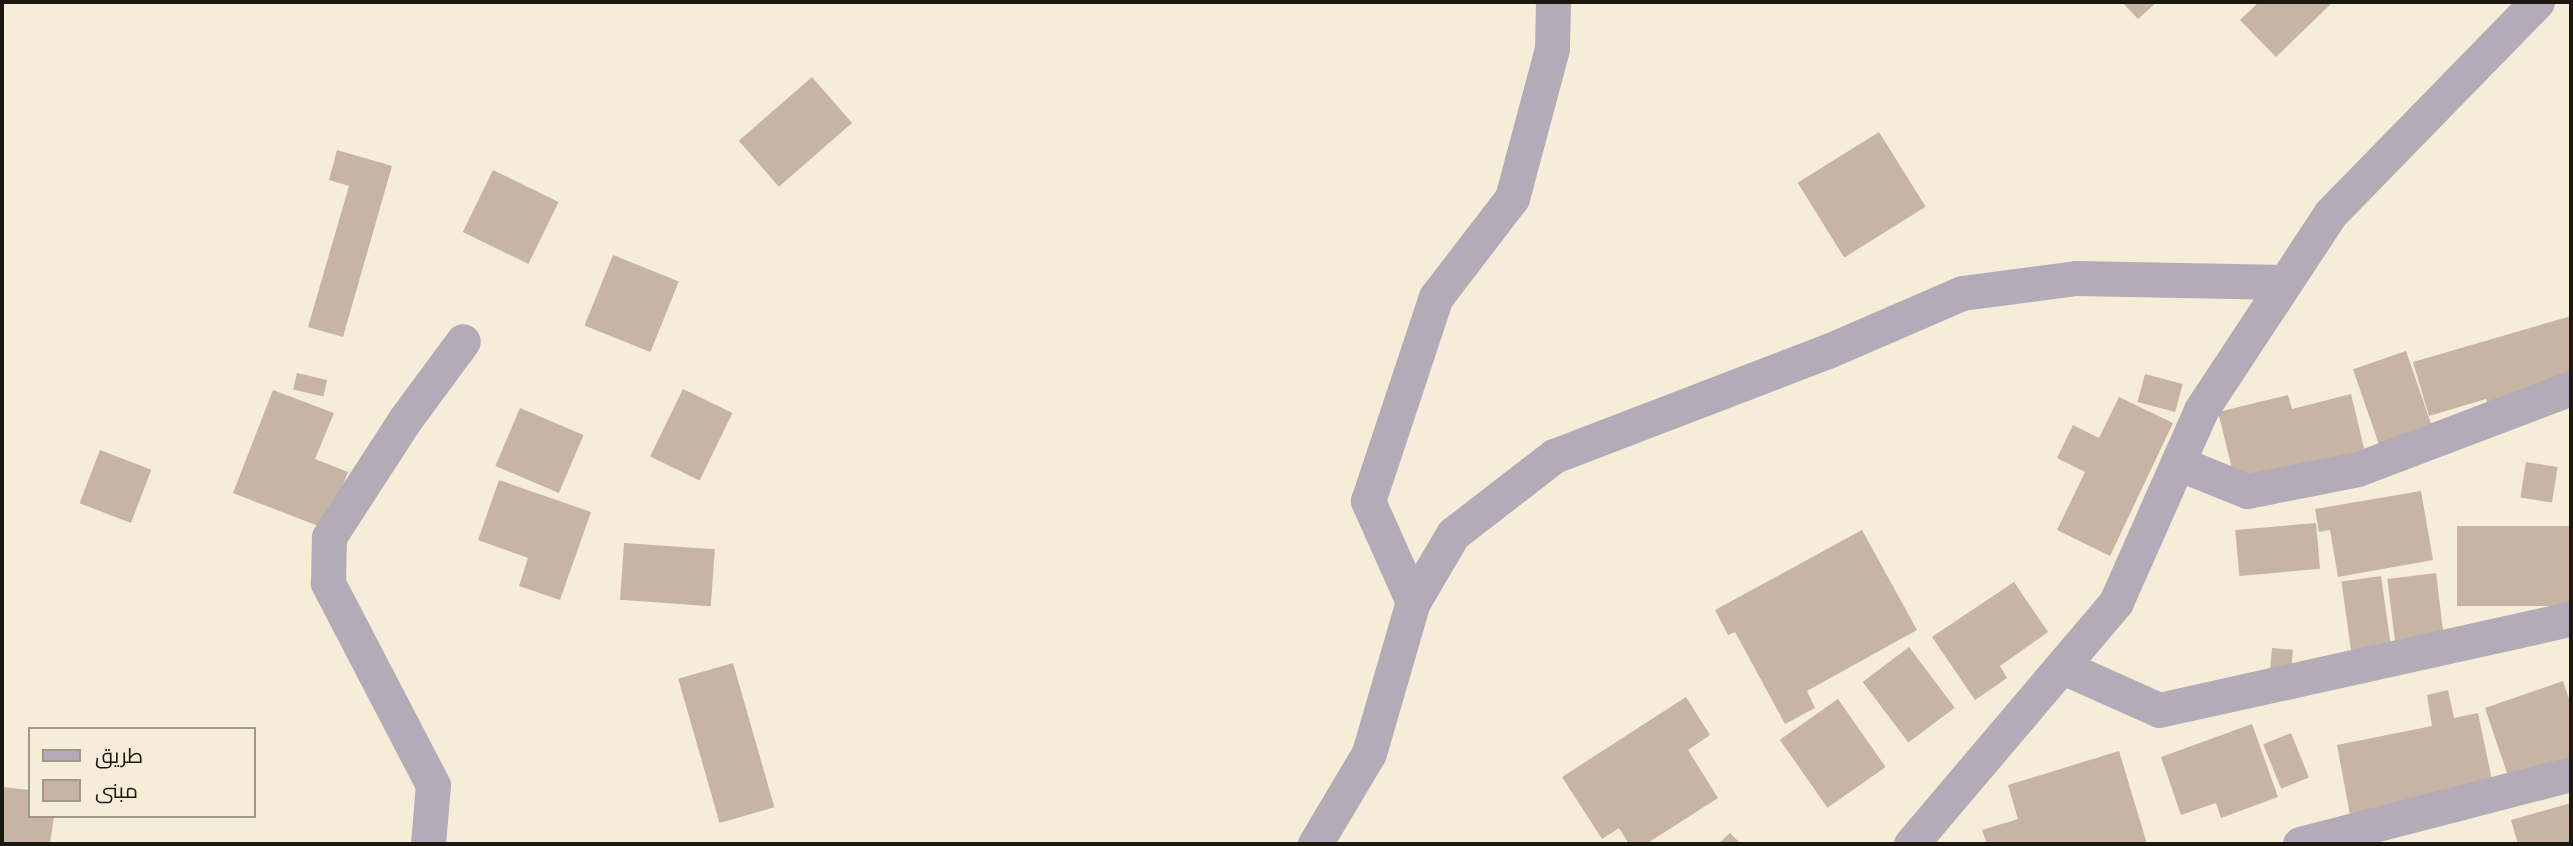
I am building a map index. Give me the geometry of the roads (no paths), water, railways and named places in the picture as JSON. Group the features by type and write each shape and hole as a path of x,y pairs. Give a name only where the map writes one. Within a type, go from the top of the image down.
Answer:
{"street":[{"path":"1413,602 1368,501 1436,297 1512,198 1552,49 1553,2"},
{"path":"1911,844 2116,602 2201,410 2331,213 2537,2"},
{"path":"1315,844 1370,753 1413,602 1453,534 1554,456 1828,351 1962,293 2076,278 2285,282"},
{"path":"428,844 433,785 328,583 329,537 404,421 463,341"},
{"path":"2178,463 2247,491 2358,469 2571,388"},
{"path":"2063,667 2159,710 2571,619"},
{"path":"2300,844 2571,774"}]}
